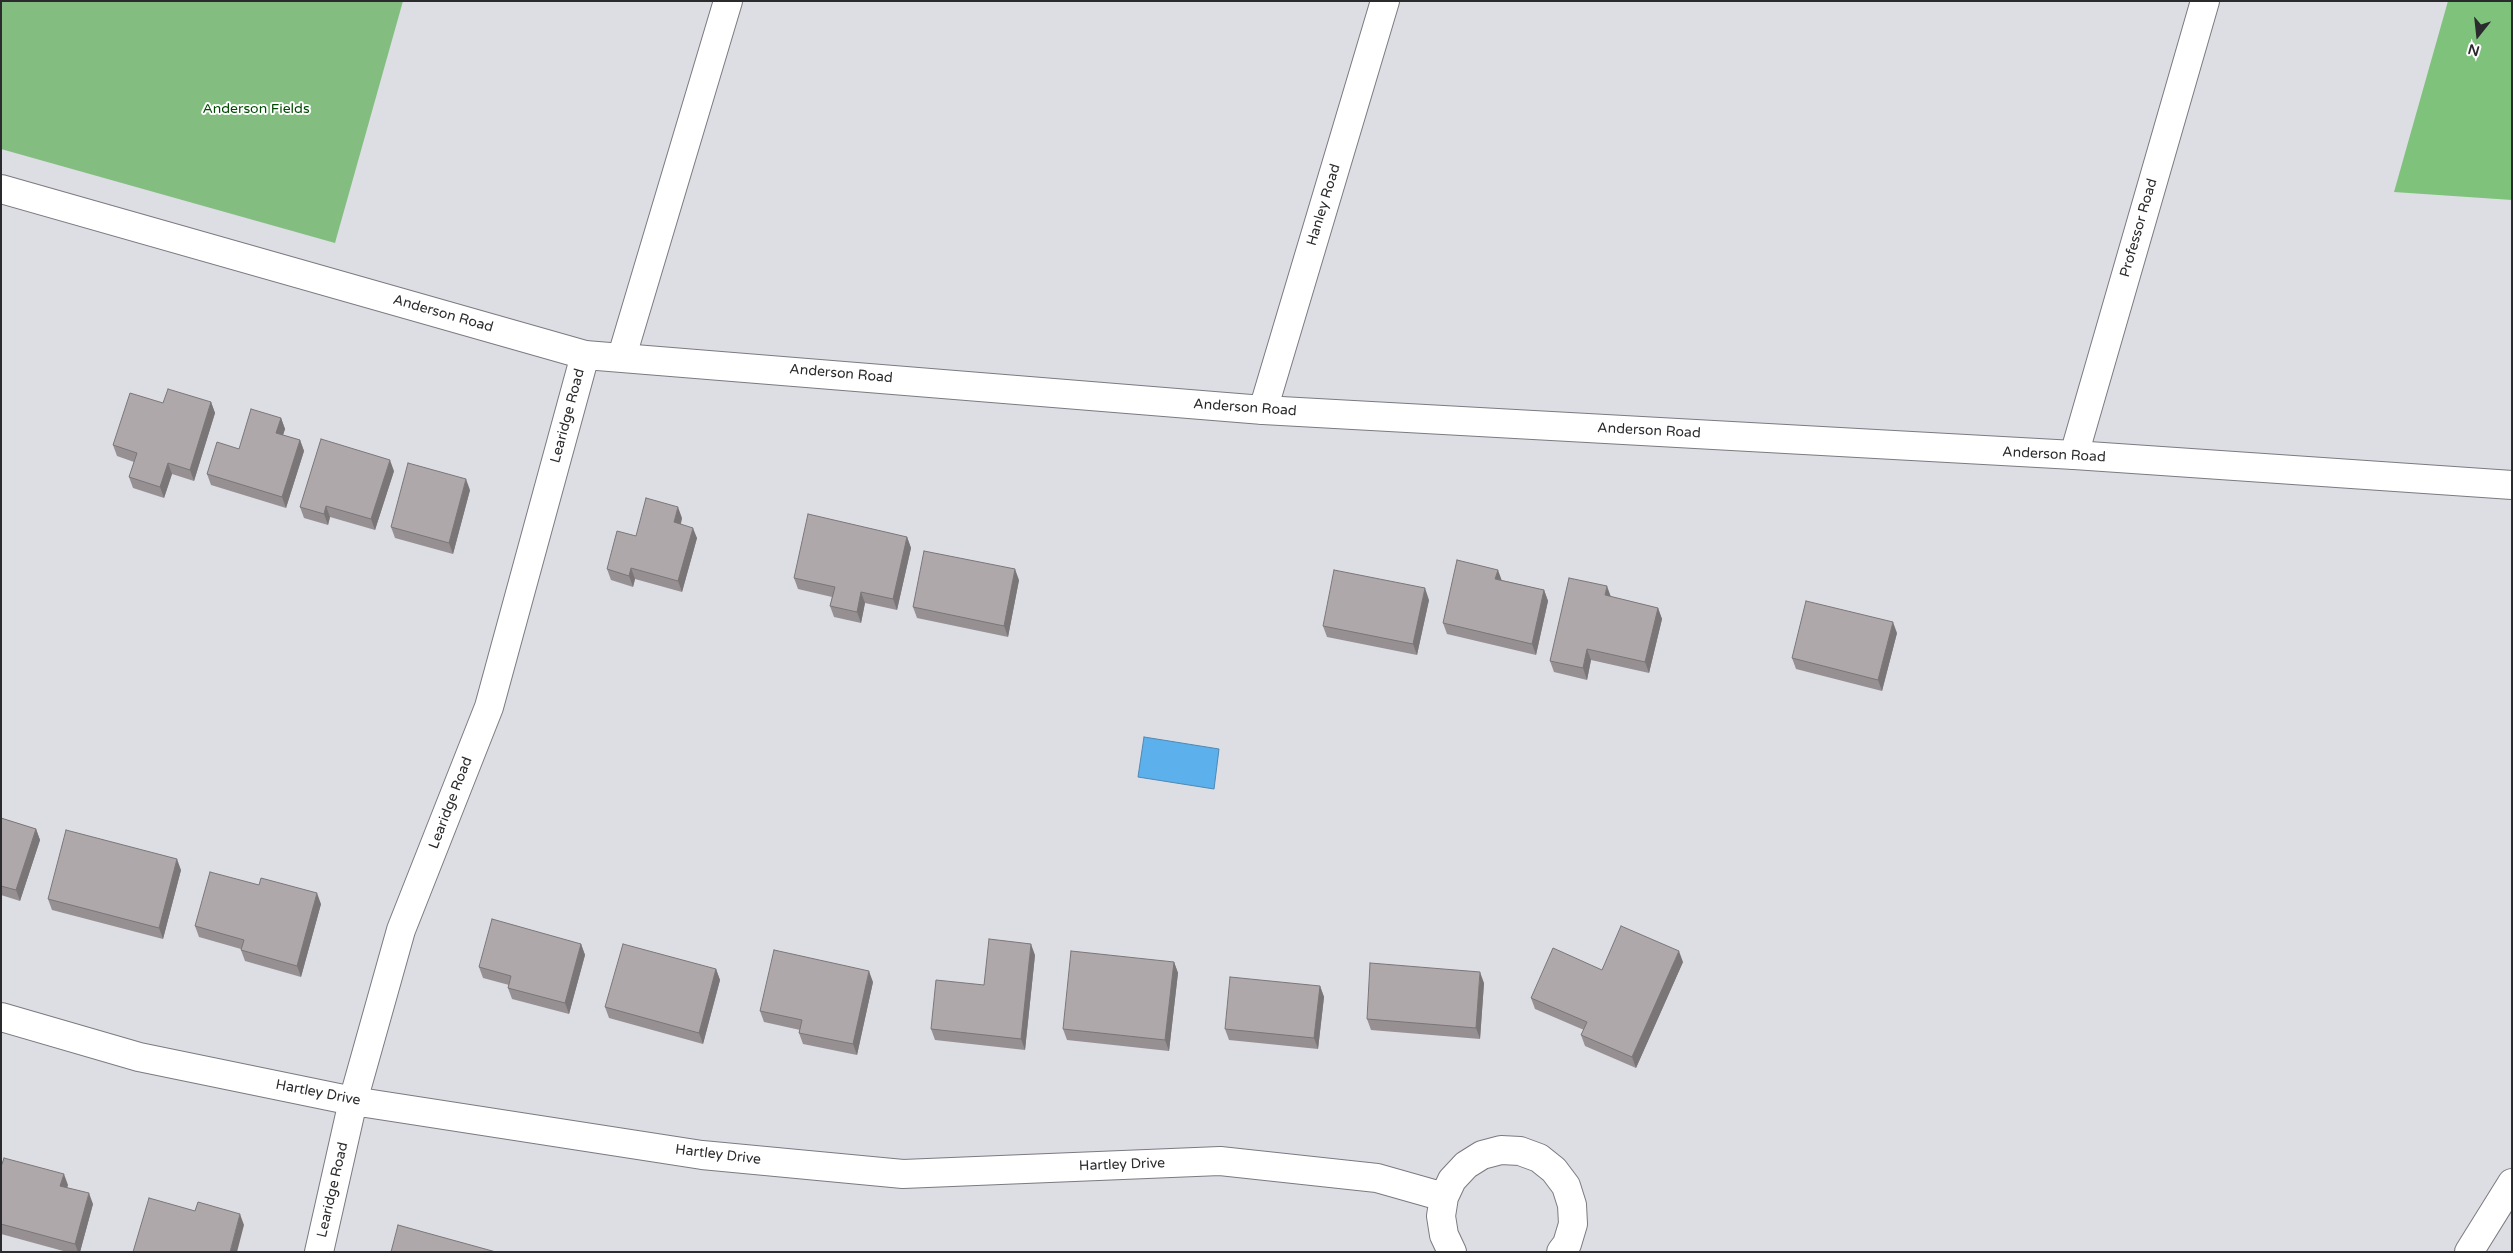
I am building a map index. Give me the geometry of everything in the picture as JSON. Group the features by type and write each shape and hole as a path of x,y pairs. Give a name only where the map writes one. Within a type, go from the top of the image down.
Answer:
{"street":[{"path":"622,356 728,1"},
{"name":"Hanley Road","path":"1263,410 1385,1"},
{"name":"Professor Road","path":"2074,455 2205,1"},
{"name":"Anderson Road","path":"1,188 585,355 622,356 1263,410 2074,455 2512,485"},
{"name":"Learidge Road","path":"319,1252 353,1101 401,930 489,707 585,355"},
{"name":"Hartley Drive","path":"1,1017 139,1057 353,1101 702,1155 903,1174 1220,1161 1377,1178 1444,1197"},
{"path":"1452,1252 1444,1235 1441,1216 1444,1197 1452,1180 1466,1165 1482,1155 1501,1150 1520,1152 1539,1158 1554,1170 1566,1186 1572,1205 1573,1224 1562,1252"},
{"path":"2469,1252 2512,1183"}],"green space":[{"name":"Anderson Fields","path":"1,1 403,1 335,243 1,149"},
{"path":"2448,1 2512,1 2512,200 2394,192"}],"water":[{"path":"1144,737 1219,749 1214,789 1138,777"}],"building":[{"path":"168,389 211,402 190,470 168,463 160,487 129,477 137,453 113,445 130,393 163,403"},
{"path":"251,409 281,418 276,433 300,440 282,497 207,474 217,442 239,449"},
{"path":"321,439 390,460 371,519 326,506 324,514 300,507"},
{"path":"408,463 466,479 449,543 391,527"},
{"path":"646,498 678,507 674,522 693,528 678,581 631,568 629,576 607,569 617,531 636,536"},
{"path":"808,514 907,537 893,599 861,592 857,612 830,606 835,587 794,578"},
{"path":"924,551 1015,569 1004,626 913,607"},
{"path":"1457,560 1498,570 1495,579 1544,590 1532,644 1443,623"},
{"path":"1334,570 1425,588 1413,644 1323,626"},
{"path":"1569,578 1607,586 1605,595 1658,608 1645,662 1587,649 1583,668 1550,661"},
{"path":"1806,601 1893,622 1878,680 1792,658"},
{"path":"1,818 36,829 16,890 1,886"},
{"path":"66,830 177,859 159,928 48,899"},
{"path":"210,872 259,885 261,878 317,893 297,966 241,950 244,940 195,926"},
{"path":"492,919 581,944 565,1003 508,988 511,976 479,967"},
{"path":"1621,926 1679,951 1632,1057 1581,1035 1587,1022 1531,998 1553,948 1602,970"},
{"path":"989,939 1031,944 1021,1039 931,1029 936,980 984,985"},
{"path":"623,944 716,969 699,1033 605,1007"},
{"path":"774,950 869,971 853,1044 799,1033 802,1020 760,1011"},
{"path":"1071,951 1174,962 1165,1040 1063,1029"},
{"path":"1370,963 1480,972 1476,1028 1367,1019"},
{"path":"1230,977 1320,986 1314,1038 1225,1029"},
{"path":"4,1158 64,1174 60,1186 89,1193 75,1244 1,1224 1,1167"},
{"path":"149,1198 195,1211 198,1202 240,1214 230,1252 133,1252"},
{"path":"398,1225 496,1252 391,1252"}]}
